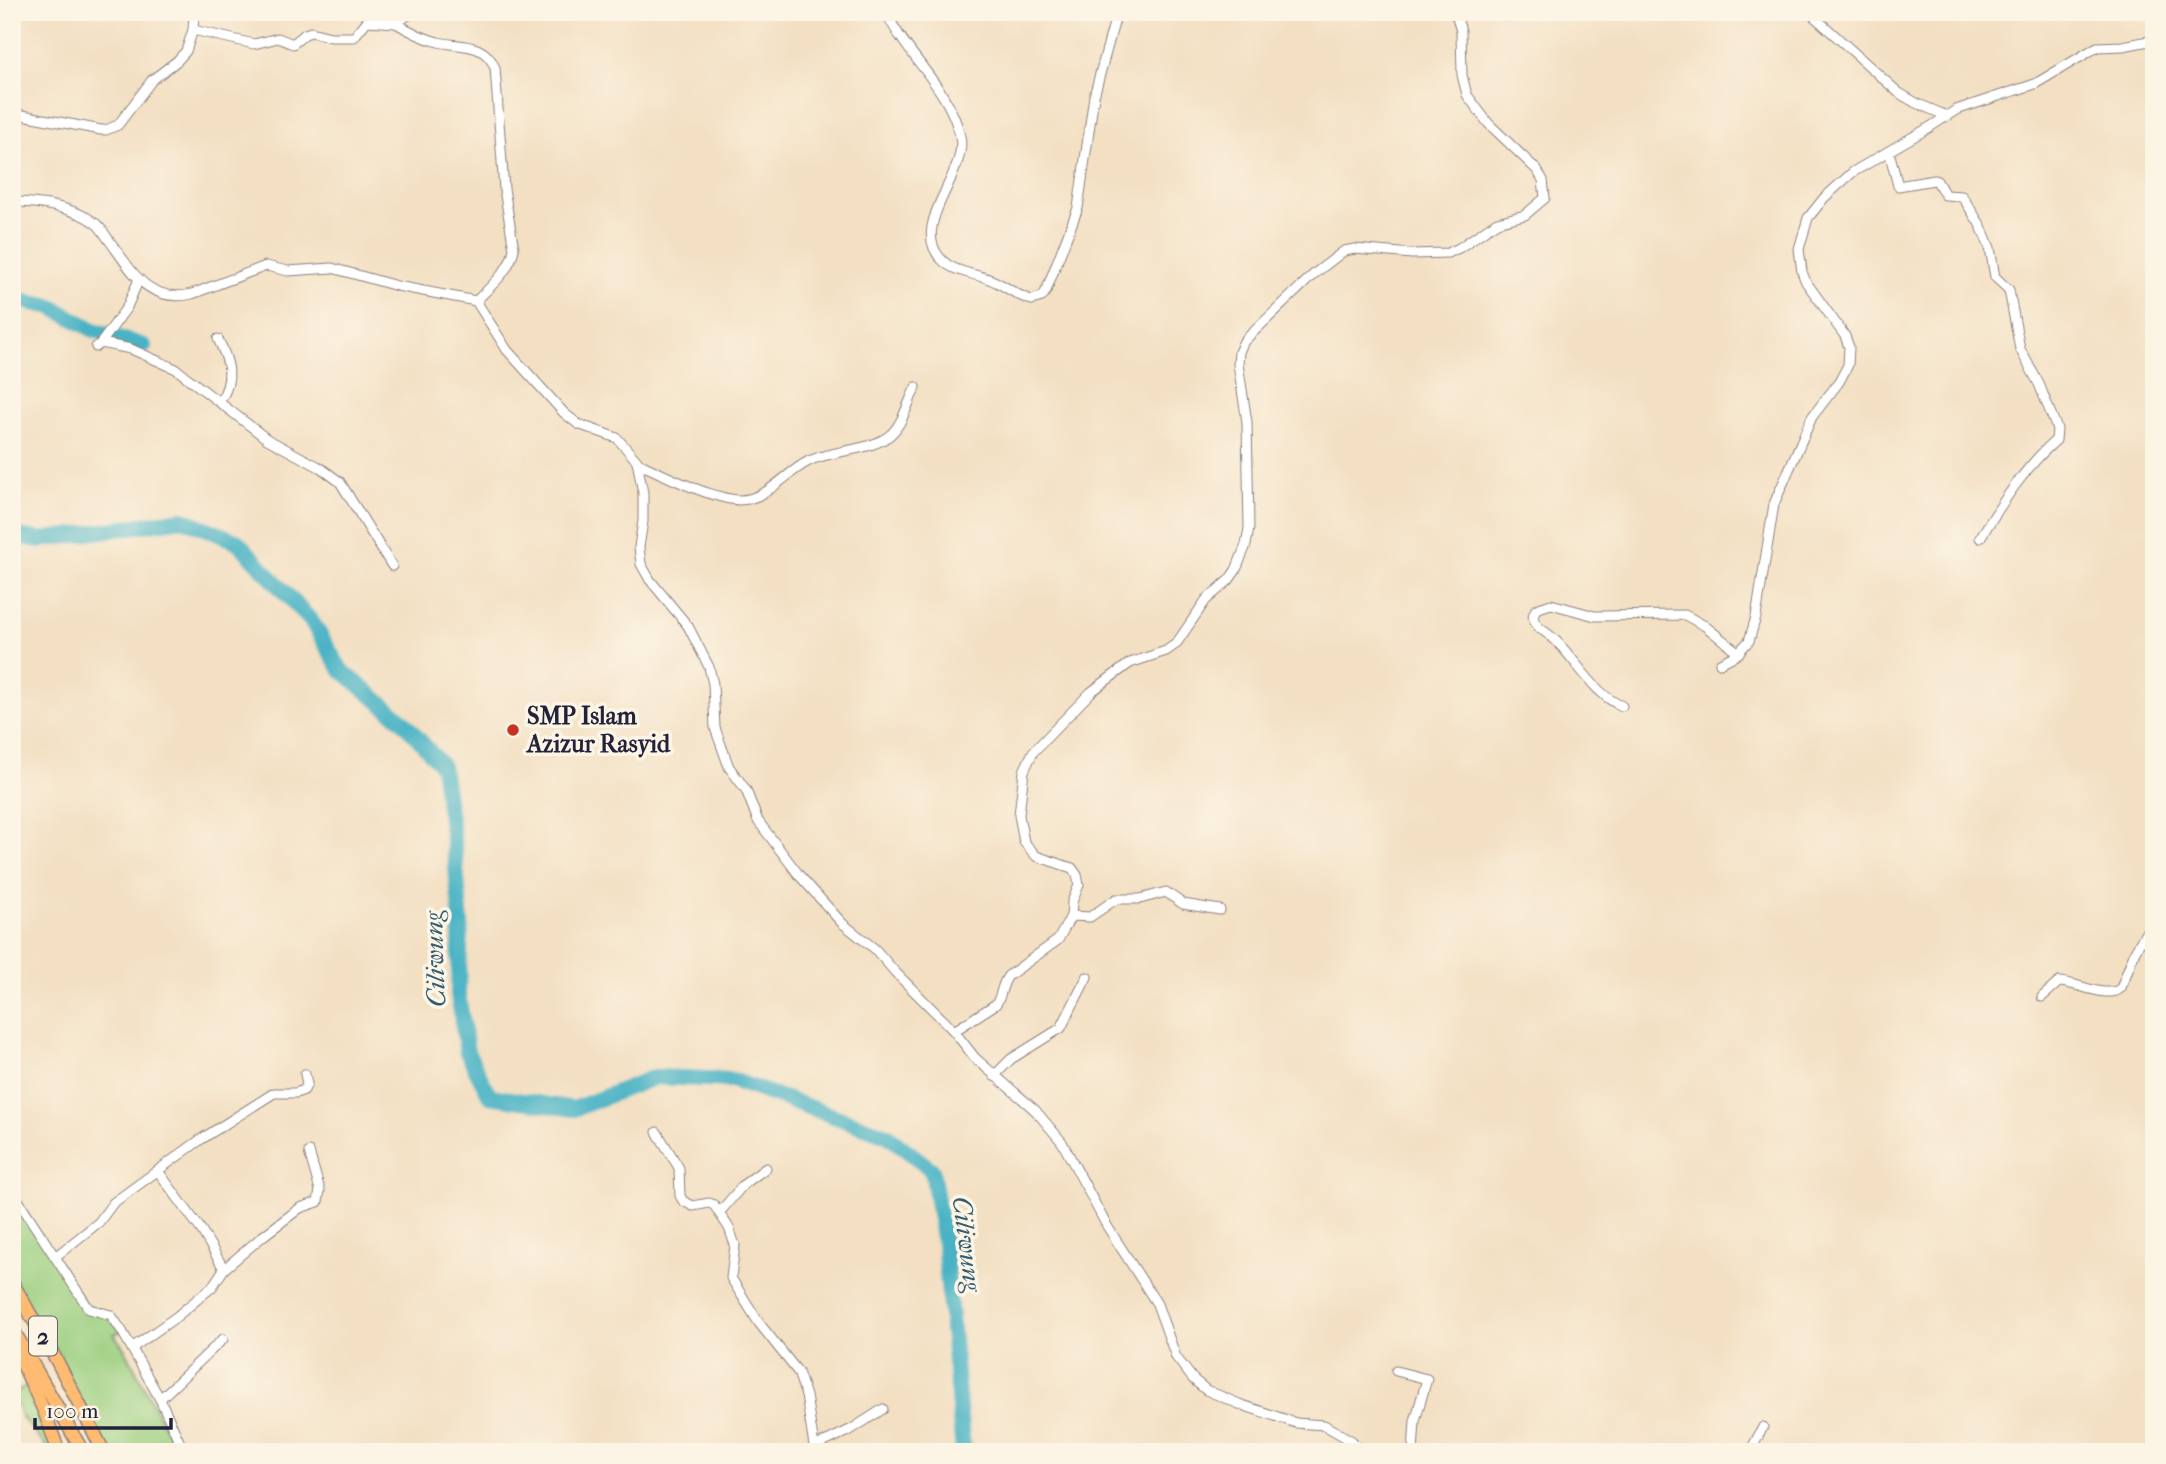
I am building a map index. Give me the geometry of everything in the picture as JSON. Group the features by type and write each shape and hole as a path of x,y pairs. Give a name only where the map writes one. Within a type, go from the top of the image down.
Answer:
{"highway":[{"name":"2","path":"12,1282 104,1452"},
{"name":"2","path":"12,1328 83,1452"},
{"path":"12,1340 59,1452"}],"street":[{"path":"12,113 101,130 110,129 125,117 152,80 186,51 193,30 194,12"},
{"path":"396,23 413,12"},
{"path":"886,12 941,96 960,134 962,147 959,160 934,217 932,232 935,248 942,259 953,267 996,281 1032,300 1042,297 1046,291 1078,208 1094,96 1117,12"},
{"path":"954,1031 996,1004 1008,976 1058,940 1071,916 1072,902 1079,885 1075,870 1068,865 1035,856 1024,842 1019,809 1024,771 1033,752 1091,692 1130,663 1166,651 1176,644 1206,600 1236,570 1249,532 1247,422 1238,364 1244,341 1314,274 1344,251 1355,249 1429,255 1447,253 1497,222 1525,215 1545,198 1544,183 1537,170 1488,123 1469,99 1464,84 1461,36 1455,12"},
{"path":"1809,12 1899,93 1947,117"},
{"path":"193,30 254,44 278,38 293,44 308,32 316,32 326,37 349,38 356,36 367,21 396,23 410,32 430,39 482,50 492,60 495,68 504,188 514,249 513,256 498,281 476,301"},
{"path":"1720,663 1739,653 1749,641 1754,627 1774,504 1812,417 1842,377 1849,357 1845,336 1804,278 1798,253 1808,218 1836,187 1859,168 1956,110 2047,79 2097,47 2123,46 2154,40"},
{"path":"1889,151 1898,186 1934,180 1945,195 1962,196 1968,204 1990,248 1995,277 2010,289 2020,349 2039,384 2057,429 2056,440 2044,450 2001,503 1980,538"},
{"path":"12,202 48,205 95,223 139,279 155,292 182,296 266,266 288,271 332,268 397,286 476,301 507,350 564,413 578,424 619,440 638,463 736,500 749,499 767,491 807,462 886,438 897,427 916,387"},
{"path":"139,279 127,307 102,341 131,349 176,369 223,397 267,439 321,468 340,482 392,566"},
{"path":"218,339 230,369 223,397"},
{"path":"638,463 644,504 639,547 641,564 650,580 688,626 709,667 713,684 715,728 729,766 746,790 755,816 842,923 876,949 954,1031 966,1048 1035,1110 1059,1137 1107,1226 1157,1304 1176,1357 1193,1379 1206,1390 1239,1404 1296,1423 1324,1425 1352,1441 1361,1452"},
{"path":"1622,706 1602,692 1553,637 1540,628 1534,621 1536,609 1551,604 1595,616 1685,615 1739,653"},
{"path":"1071,916 1090,917 1116,899 1140,899 1166,892 1183,904 1220,910"},
{"path":"2042,997 2059,982 2108,993 2117,992 2135,951 2154,919"},
{"path":"995,1076 1018,1054 1061,1028 1087,977"},
{"path":"55,1256 99,1222 113,1203 200,1140 269,1096 278,1092 296,1093 304,1090 307,1084 305,1074"},
{"path":"657,1132 679,1168 680,1196 683,1201 693,1206 711,1203 729,1228 735,1245 731,1279 759,1323 797,1372 806,1396 814,1449 883,1409"},
{"path":"132,1348 212,1287 224,1269 290,1215 320,1200 317,1175 309,1152"},
{"path":"719,1213 743,1185 766,1168"},
{"path":"158,1171 210,1242 224,1269"},
{"path":"12,1191 89,1309 111,1315 160,1399 184,1452"},
{"path":"160,1399 223,1339"},
{"path":"1396,1371 1427,1379 1415,1421 1413,1452"},
{"path":"1751,1452 1763,1427"}],"green space":[{"path":"12,1191 86,1305 102,1312 122,1331 114,1334 127,1353 177,1452 104,1452 12,1282"},
{"path":"30,1383 59,1452 47,1452 48,1449 23,1419 12,1395"}],"waterway":[{"path":"12,299 52,307 94,330 144,346"},
{"name":"Ciliwung","path":"12,535 41,540 183,519 238,542 312,622 341,670 403,721 442,766 454,846 461,923 458,994 467,1052 490,1096 574,1109 655,1077 732,1080 887,1135 932,1170 945,1250 963,1452"}],"place":[{"name":"SMP Islam Azizur Rasyid","path":"513,730"}]}
